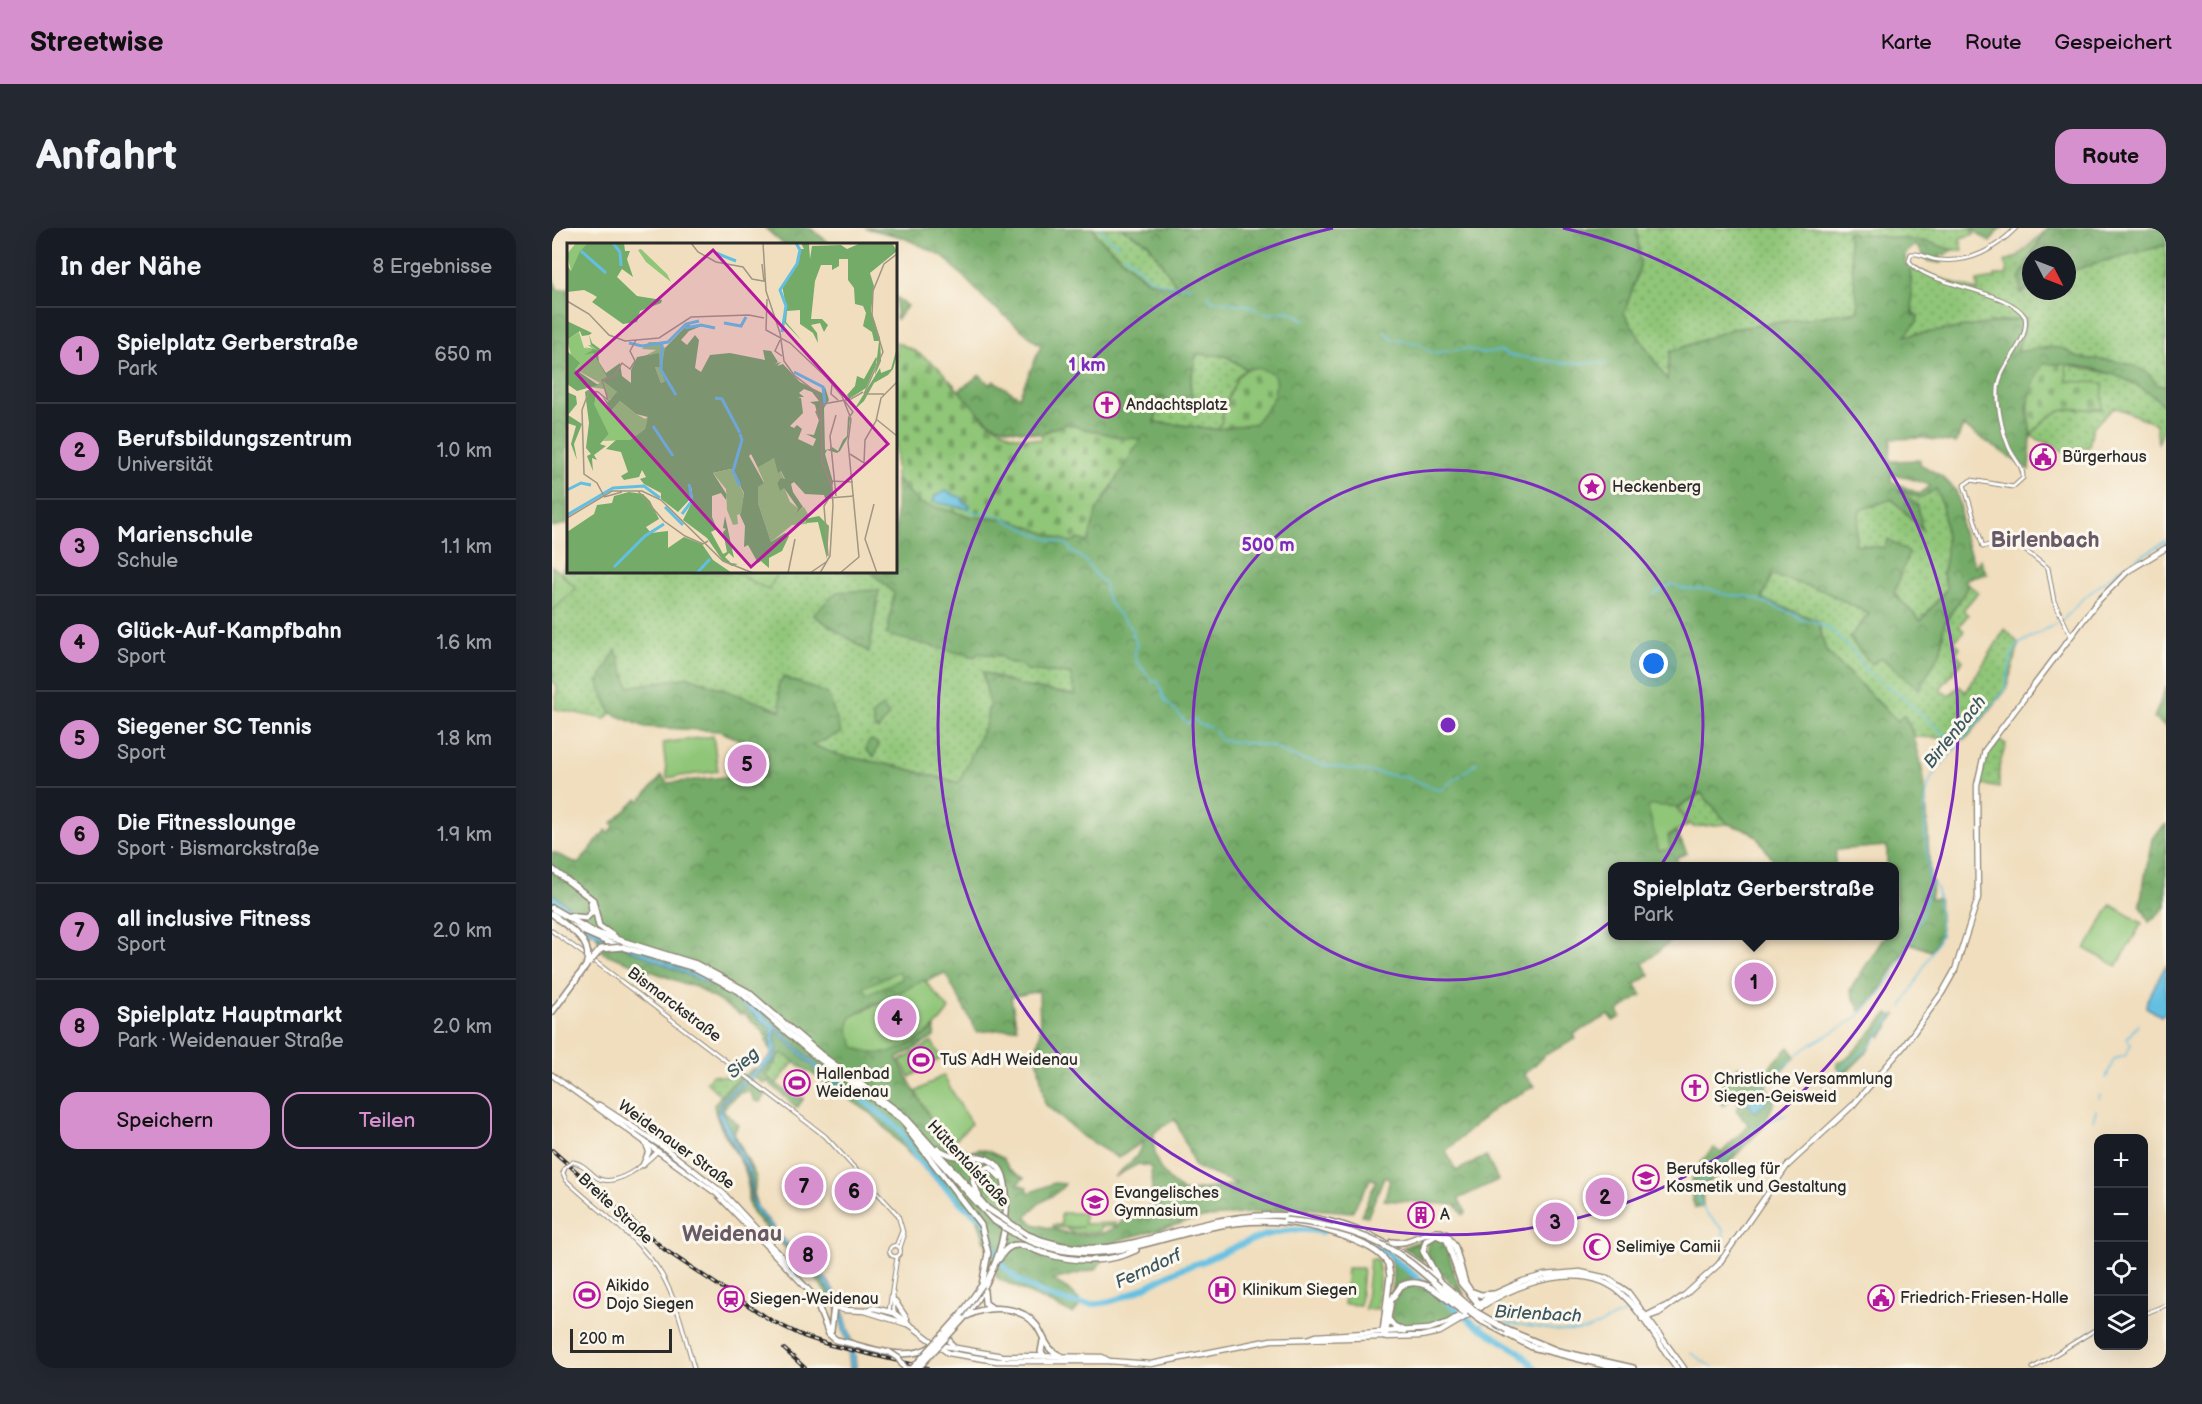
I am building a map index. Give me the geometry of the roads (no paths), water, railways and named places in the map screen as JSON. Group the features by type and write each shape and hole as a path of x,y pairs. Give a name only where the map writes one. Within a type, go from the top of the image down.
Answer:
{"highway":[{"path":"552,871 591,898 594,913 603,930 625,946"},
{"path":"554,913 582,920 594,913"},
{"path":"554,913 586,943 589,952 586,966"},
{"name":"Hüttentalstraße","path":"554,913 591,936 694,968 732,986 809,1051 901,1119 980,1207 1000,1224 1052,1249 1088,1254 1145,1246 1223,1225 1285,1220 1339,1228 1381,1244 1409,1261 1482,1321 1505,1335 1544,1351 1616,1368"},
{"path":"552,1012 601,949 625,946"},
{"name":"Hüttentalstraße","path":"625,946 696,964 741,987 820,1054 892,1106 932,1144 987,1208 1026,1237 1062,1247 1098,1249 1136,1243 1209,1223 1271,1216 1326,1221 1363,1230 1412,1257 1488,1319 1520,1337 1558,1351 1633,1368"},
{"path":"901,1119 981,1226 988,1252 983,1286 985,1303 997,1310"},
{"path":"932,1144 955,1158 988,1159 997,1165 1004,1185 1005,1221 994,1268"},
{"path":"913,1368 960,1316 983,1286 996,1253 1001,1231 1004,1185 999,1174 990,1167 979,1169 974,1175 974,1186 987,1208"},
{"path":"1285,1220 1331,1232 1369,1247 1386,1260 1390,1280 1385,1334"},
{"path":"1383,1240 1401,1243 1435,1232 1450,1238 1461,1275 1479,1305"},
{"path":"1444,1285 1423,1251 1429,1238 1436,1235 1444,1237 1449,1245 1457,1276 1479,1305"},
{"path":"918,1368 963,1318 1004,1251 1015,1245 1074,1259 1117,1258 1145,1246"},
{"path":"1385,1334 1392,1296 1401,1286 1413,1282 1424,1285 1473,1318 1482,1321"},
{"path":"1472,1291 1481,1295 1494,1294"},
{"path":"814,1296 832,1334 841,1341 914,1355 935,1345"},
{"path":"827,1322 834,1306"},
{"path":"963,1318 974,1312 997,1310 1014,1311 1028,1317 1038,1329 1043,1341 1046,1350 1044,1359"},
{"path":"1389,1318 1394,1326 1404,1332"},
{"path":"1046,1350 1061,1356"},
{"path":"889,1352 901,1360 904,1368"}],"main road":[{"path":"1646,1317 1659,1313 1674,1302 1718,1264 1787,1166 1853,1105 1904,1046 1946,987 1964,943 1979,891 1977,785 1983,756 1992,738 2031,692 2071,636 2115,583 2143,561 2166,548"},
{"name":"Weidenauer Straße","path":"552,1075 723,1193 784,1259 786,1266 825,1305 865,1311 912,1326"},
{"name":"Weidenauer Straße","path":"629,1126 644,1140 660,1148"},
{"path":"643,1165 649,1151 644,1140"},
{"name":"Weidenauer Straße","path":"1385,1334 1428,1335 1458,1319 1494,1294 1537,1276 1560,1272 1588,1273 1619,1285 1646,1317"},
{"name":"Weidenauer Straße","path":"1479,1305 1534,1282 1580,1277 1596,1280 1616,1289 1646,1317"},
{"path":"895,1301 912,1326"},
{"path":"1646,1317 1674,1302"},
{"name":"Weidenauer Straße","path":"865,1311 874,1308 892,1312 948,1353 981,1360 1044,1359 1061,1356 1102,1357 1108,1361"},
{"path":"892,1312 892,1319"},
{"path":"1658,1330 1656,1322 1659,1313"},
{"path":"1646,1317 1658,1330 1684,1368"},
{"path":"1646,1317 1677,1368"},
{"name":"Weidenauer Straße","path":"935,1345 991,1355 1151,1364 1259,1342 1404,1332 1434,1328 1458,1319"},
{"path":"948,1333 949,1340 955,1349"}],"street":[{"path":"2016,228 1990,251 1976,257 1936,260 1915,253 1911,254 1909,261 1932,274 2012,305 2025,317 2025,330 2000,378 1998,391 2007,442 2022,469 2023,478 2013,487 1982,480 1971,480 1964,485 1964,489 1970,500 1983,547 2009,538 2048,568 2052,592 2062,620 2071,636"},
{"name":"Bismarckstraße","path":"552,931 746,1074 832,1142 898,1215 903,1230 898,1247 901,1252 895,1257"},
{"name":"Breite Straße","path":"660,1148 643,1165 620,1177 606,1180 598,1178 583,1165 573,1162 565,1167 563,1173 566,1180 646,1254 662,1275 694,1368"},
{"name":"Bismarckstraße","path":"892,1312 895,1257 890,1250 898,1247"},
{"path":"895,1268 900,1262"},
{"name":"Bismarckstraße","path":"892,1312 895,1301 893,1291"},
{"path":"2148,1312 2166,1305"},
{"path":"2033,1368 2094,1330"}],"water":[{"path":"946,491 962,498 964,503 970,505 969,509 933,502 935,496"},
{"path":"552,893 593,926 680,968 710,978 729,989 760,1011 814,1063 867,1101 866,1104 817,1070 775,1030 774,1060 724,1101 721,1111 751,1172 753,1196 757,1207 791,1248 828,1281 840,1301 854,1347 856,1368 850,1368 848,1346 834,1297 822,1280 790,1251 753,1208 749,1174 717,1115 722,1099 771,1056 771,1028 720,989 588,931 552,902"},
{"path":"2166,965 2166,1012 2161,1016 2146,1007 2147,1000"},
{"path":"1759,1088 1770,1099 1755,1112 1746,1101"}],"waterway":[{"path":"1100,228 1110,240 1118,245"},
{"path":"1123,254 1145,275 1154,280 1181,287 1192,286"},
{"path":"1208,294 1211,300 1245,305 1269,314 1289,311 1305,320"},
{"path":"1385,332 1394,340 1418,343 1432,353 1467,349 1479,353 1501,351 1508,355 1564,363 1606,363"},
{"path":"969,509 976,513 996,515 1045,538 1067,544 1072,552 1082,558 1105,583 1105,591 1110,604 1134,631 1132,634 1138,647 1135,648 1135,659 1153,682 1158,681 1165,700 1188,724 1194,719 1200,725 1210,727"},
{"name":"Birlenbach","path":"1902,1007 1941,935 1937,888 1929,881 1926,842 1926,800 1932,776 2005,690 2012,654 2019,644 2064,619 2078,603 2118,570 2166,541"},
{"path":"1654,594 1671,584 1684,589 1709,589 1727,595 1748,596 1796,615 1801,620 1811,620 1830,629 1859,657 1860,663 1870,674 1897,693 1944,734 1955,749"},
{"path":"1215,730 1220,740 1271,746 1290,756 1323,765 1405,777 1440,790 1478,762"},
{"path":"1924,907 1929,882"},
{"path":"1798,1054 1857,1017 1879,995 1897,968 1923,911"},
{"name":"Birlenbach","path":"1823,1085 1872,1044 1894,1014"},
{"path":"2106,1078 2114,1059 2125,1056 2131,1045 2127,1038 2138,1025"},
{"path":"1759,1088 1795,1057"},
{"name":"Ferndorf","path":"861,1098 899,1129 917,1159 964,1206 985,1220 997,1255 1009,1272 1027,1286 1061,1300 1079,1304 1111,1301 1141,1289 1179,1269 1202,1262 1263,1236 1292,1230 1323,1232"},
{"path":"2093,1120 2096,1110"},
{"name":"Birlenbach","path":"1724,1242 1723,1230 1700,1204 1698,1198 1701,1183 1761,1124 1785,1115"},
{"name":"Ferndorf","path":"1368,1244 1387,1253 1474,1324 1520,1352 1535,1368"},
{"name":"Birlenbach","path":"1500,1324 1578,1331 1589,1329 1626,1313 1632,1313"},
{"name":"Birlenbach","path":"1474,1324 1483,1324"},
{"path":"1691,1353 1713,1368"}],"railway":[{"path":"552,1150 665,1250 772,1321 803,1336 830,1345 928,1368"},
{"path":"784,1349 805,1368"}],"place":[{"name":"Andachtsplatz","path":"1107,405"},
{"name":"Bürgerhaus","path":"2043,457"},
{"name":"Heckenberg","path":"1592,487"},
{"name":"Siegener SC Tennis","path":"747,764"},
{"name":"Spielplatz Gerberstraße","path":"1754,982"},
{"name":"Glück-Auf-Kampfbahn","path":"897,1018"},
{"name":"TuS AdH Weidenau","path":"921,1060"},
{"name":"Hallenbad Weidenau","path":"797,1083"},
{"name":"Christliche Versammlung Siegen-Geisweid","path":"1695,1088"},
{"name":"Berufskolleg für Kosmetik und Gestaltung","path":"1646,1178"},
{"name":"all inclusive Fitness","path":"804,1186"},
{"name":"Die Fitnesslounge","path":"854,1191"},
{"name":"Berufsbildungszentrum","path":"1605,1197"},
{"name":"Evangelisches Gymnasium","path":"1095,1202"},
{"name":"A","path":"1421,1215"},
{"name":"Marienschule","path":"1555,1222"},
{"name":"Selimiye Camii","path":"1597,1247"},
{"name":"Spielplatz Hauptmarkt","path":"808,1255"},
{"name":"Klinikum Siegen","path":"1222,1290"},
{"name":"Aikido Dojo Siegen","path":"587,1295"},
{"name":"Friedrich-Friesen-Halle","path":"1881,1298"},
{"name":"Siegen-Weidenau","path":"731,1299"}],"district":[{"name":"Birlenbach","path":"2045,540"},
{"name":"Weidenau","path":"732,1234"}],"water label":[{"name":"Sieg","path":"743,1063"}]}
